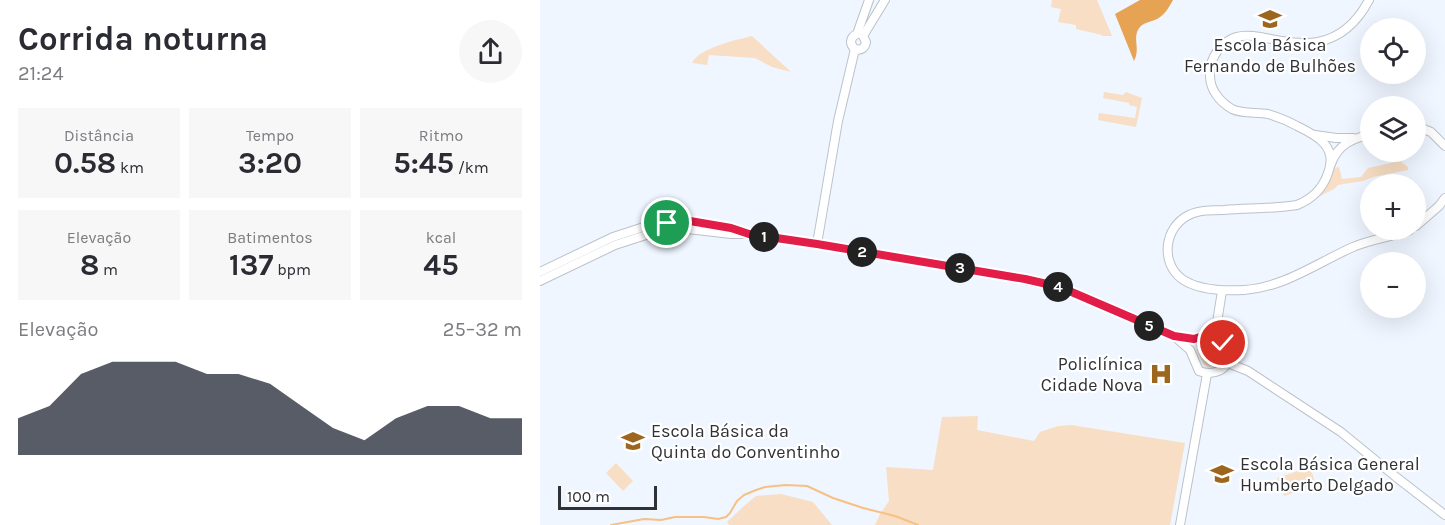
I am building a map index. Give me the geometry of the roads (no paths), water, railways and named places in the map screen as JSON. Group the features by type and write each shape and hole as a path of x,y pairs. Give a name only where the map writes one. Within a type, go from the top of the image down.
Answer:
{"street":[{"path":"860,35 869,0"},
{"path":"860,35 885,0"},
{"path":"1331,165 1328,149 1314,135 1278,117 1242,112 1228,106 1217,96 1212,87 1210,78 1213,59 1223,45 1237,37 1256,37 1297,44 1321,41 1338,35 1350,27 1370,0"},
{"path":"817,244 838,121 855,49 860,50 865,47 866,42 860,35"},
{"path":"1426,130 1445,146"},
{"path":"1314,135 1355,138"},
{"path":"1360,137 1347,141 1338,150 1321,188 1311,198 1287,206 1199,211 1183,218 1172,230 1167,249 1172,267 1182,279 1189,283 1222,291 1246,290 1283,281 1352,247 1373,240"},
{"path":"1426,218 1445,198"},
{"path":"540,272 613,237 653,224 690,221 731,228 749,234"},
{"path":"540,281 609,247 649,234 688,229 749,234 1060,287 1174,336 1194,339 1209,334 1215,335 1223,343 1229,357 1228,363 1220,370 1207,374 1200,371 1190,350 1174,336"},
{"path":"1215,335 1222,291"},
{"path":"1190,350 1194,339"},
{"path":"1228,363 1248,371 1341,432 1445,515"},
{"path":"1180,525 1207,374"}],"waterway":[{"path":"611,525 644,519 661,520 675,517 718,519 726,517 744,495 765,487 786,485 807,486 833,498 918,525"}],"place":[{"name":"Escola Básica Fernando de Bulhões","path":"1270,19"},
{"name":"Policlínica Cidade Nova","path":"1161,374"},
{"name":"Escola Básica da Quinta do Conventinho","path":"633,441"},
{"name":"Escola Básica General Humberto Delgado","path":"1222,474"}]}
